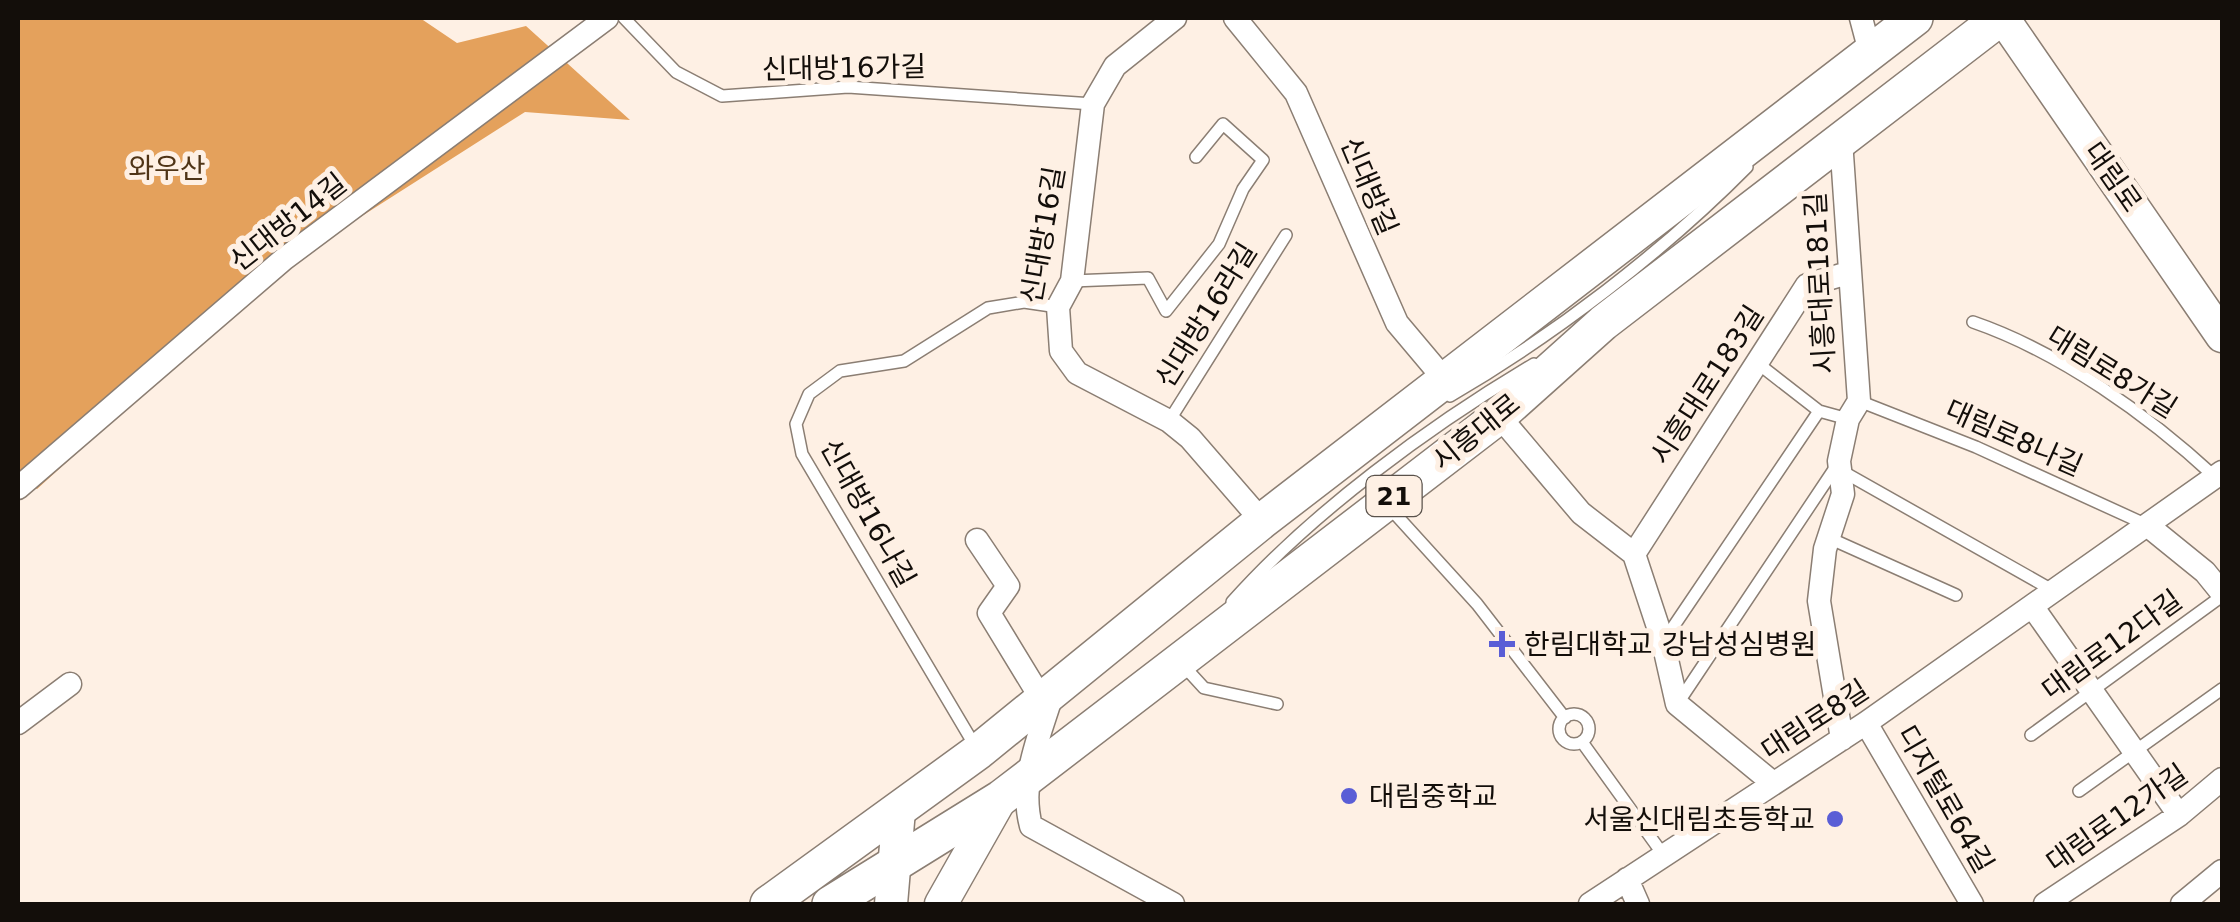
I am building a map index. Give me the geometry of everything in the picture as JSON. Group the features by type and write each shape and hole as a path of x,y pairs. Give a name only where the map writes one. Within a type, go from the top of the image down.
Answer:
{"main road":[{"path":"768,904 979,751 1262,520 1915,18"},
{"name":"시흥대로","path":"830,904 1001,798 1498,416 1602,324 2002,18"}],"street":[{"name":"신대방14길","path":"18,488 284,260 607,18"},
{"name":"신대방16길","path":"1175,18 1115,66 1093,104 1072,281 1058,307 1061,351 1078,373 1169,422 1190,438 1262,520"},
{"name":"신대방길","path":"1235,18 1296,93 1396,323 1445,380"},
{"path":"1861,18 1870,52"},
{"name":"대림로","path":"2002,18 2222,336"},
{"name":"시흥대로181길","path":"1841,140 1854,410 1839,465 1842,494 1829,538 1819,601 1842,739"},
{"name":"시흥대로183길","path":"1634,554 1807,285 1848,273"},
{"path":"1498,416 1581,512 1634,554 1664,642 1677,704 1773,783"},
{"name":"대림로8길","path":"1590,904 1662,853 1866,723 2219,474"},
{"path":"2147,525 2205,572 2222,594"},
{"path":"977,540 1008,582 1008,590 989,613 1048,695 1029,776 1027,804 1031,826 1173,904"},
{"path":"2032,606 2178,815"},
{"path":"18,723 70,684"},
{"name":"디지털로64길","path":"1866,723 1972,904"},
{"name":"대림로12가길","path":"2045,904 2178,815 2222,779"},
{"path":"941,904 1001,798"},
{"path":"891,904 900,864 899,810"},
{"path":"2182,904 2222,871"},
{"path":"1627,879 1638,904"}],"lane":[{"name":"신대방16가길","path":"624,18 676,72 722,96 848,87 1093,104"},
{"path":"1341,460 1507,363 1704,211 1835,79"},
{"path":"1072,281 1148,278 1166,311 1219,244 1243,189 1263,160 1223,124 1196,157"},
{"name":"신대방16라길","path":"1169,422 1286,235"},
{"name":"신대방16나길","path":"979,751 802,454 796,424 809,394 840,371 904,360 988,308 1024,302 1058,307"},
{"name":"대림로8가길","path":"1973,322 2068,369 2219,474"},
{"path":"1277,704 1204,688 1179,661 1273,556 1468,403 1602,324"},
{"name":"시흥대로181길","path":"1756,362 1819,411 1854,410"},
{"name":"대림로8나길","path":"1854,410 1976,447 2147,525"},
{"path":"1664,642 1819,411"},
{"path":"1677,704 1839,465 2054,590"},
{"path":"1386,503 1477,604 1565,718"},
{"path":"1829,538 1956,595"},
{"name":"대림로12다길","path":"2031,735 2222,594"},
{"path":"2079,792 2222,689"},
{"path":"1580,716 1587,722 1589,732 1582,742 1571,744 1563,739 1560,726 1565,718 1580,716"},
{"path":"1582,742 1662,853"},
{"path":"900,864 904,904"}],"green space":[{"name":"와우산","path":"18,18 420,18 457,43 526,26 630,120 525,112 282,267 37,489 18,475"}],"place":[{"name":"한림대학교 강남성심병원","path":"1502,644"},
{"name":"대림중학교","path":"1349,796"},
{"name":"서울신대림초등학교","path":"1835,819"}]}
